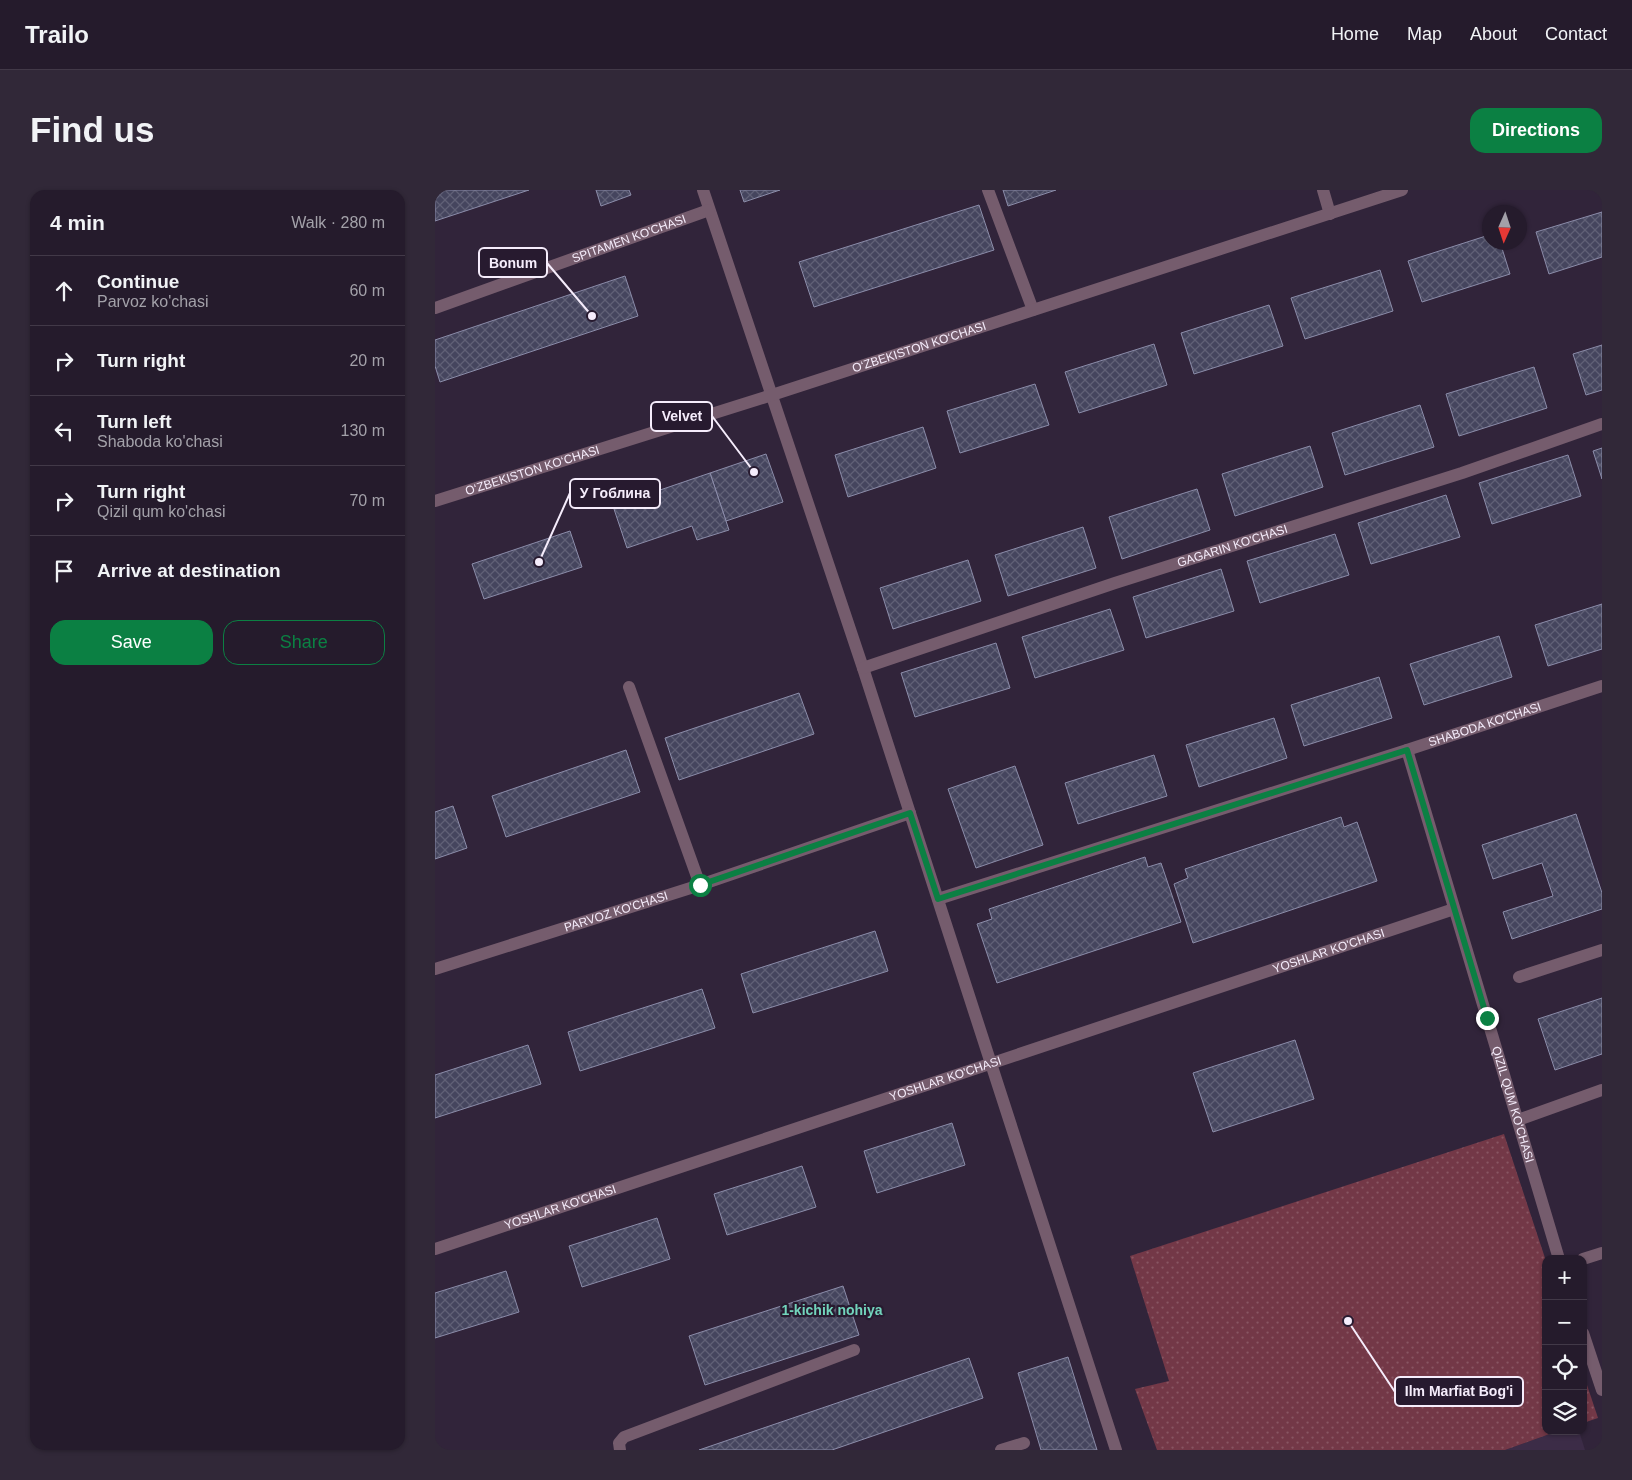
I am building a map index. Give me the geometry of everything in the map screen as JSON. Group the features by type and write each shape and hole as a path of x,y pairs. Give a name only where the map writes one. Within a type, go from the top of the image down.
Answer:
{"street":[{"path":"703,190 863,668 1116,1450"},
{"path":"988,190 1033,310"},
{"path":"1323,190 1330,214"},
{"name":"O‘ZBEKISTON KO‘CHASI","path":"435,501 772,395 1402,190"},
{"name":"SPITAMEN KO'CHASI","path":"435,308 709,210"},
{"name":"GAGARIN KO'CHASI","path":"863,668 1115,583 1462,473 1602,424"},
{"name":"SHABODA KO'CHASI","path":"938,899 1602,686"},
{"path":"629,687 700,885"},
{"name":"QIZIL QUM KO'CHASI","path":"1407,750 1558,1255"},
{"name":"PARVOZ KO'CHASI","path":"435,969 700,885 910,813"},
{"name":"YOSHLAR KO'CHASI","path":"435,1249 1454,909"},
{"path":"1519,977 1602,950"},
{"path":"1518,1120 1602,1090"},
{"path":"1587,1258 1602,1253"},
{"path":"1587,1345 1602,1390"},
{"path":"620,1450 619,1443 623,1437 854,1350"},
{"path":"1001,1450 1025,1442"}],"shaded area":[{"path":"1504,1134 1544,1255 1542,1255 1542,1435 1547,1435 1505,1450 1157,1450 1135,1389 1169,1381 1130,1256"},
{"path":"1587,1385 1598,1418 1587,1422"},
{"path":"1547,1435 1580,1435 1585,1450 1505,1450"}],"building":[{"path":"435,190 529,190 435,221"},
{"path":"596,190 629,190 631,195 601,206"},
{"path":"740,190 780,190 744,202"},
{"path":"1003,190 1056,190 1008,206"},
{"path":"979,205 994,250 814,307 799,262"},
{"path":"1602,212 1602,257 1549,274 1536,232"},
{"path":"1482,237 1482,250 1502,250 1510,274 1422,302 1408,261"},
{"path":"1380,270 1393,311 1305,339 1291,298"},
{"path":"625,276 638,316 440,382 435,366 435,340"},
{"path":"1269,305 1283,346 1194,374 1181,333"},
{"path":"1154,344 1167,385 1079,413 1065,372"},
{"path":"1602,345 1602,390 1586,395 1573,354"},
{"path":"1534,367 1547,408 1459,436 1446,394"},
{"path":"1035,384 1049,425 960,453 947,411"},
{"path":"1420,405 1434,447 1345,475 1332,433"},
{"path":"923,427 936,468 848,497 835,455"},
{"path":"1310,446 1323,487 1235,516 1222,474"},
{"path":"1602,448 1602,479 1593,451"},
{"path":"766,454 783,502 726,521 710,473"},
{"path":"1568,455 1581,496 1492,524 1479,483"},
{"path":"710,473 729,530 697,540 692,526 627,548 613,506"},
{"path":"1197,489 1210,530 1122,559 1109,517"},
{"path":"1446,495 1460,537 1371,564 1358,523"},
{"path":"1083,527 1096,568 1008,596 995,555"},
{"path":"570,531 582,567 484,599 472,564"},
{"path":"1335,534 1349,575 1260,603 1247,561"},
{"path":"968,560 981,601 893,629 880,588"},
{"path":"1221,569 1234,611 1146,638 1133,597"},
{"path":"1602,604 1602,649 1548,666 1535,625"},
{"path":"1110,609 1124,650 1035,678 1022,637"},
{"path":"1499,636 1512,677 1424,705 1410,664"},
{"path":"996,643 1010,688 915,717 901,673"},
{"path":"1379,677 1392,718 1304,746 1291,705"},
{"path":"799,693 814,734 679,780 665,738"},
{"path":"1274,718 1287,758 1199,787 1186,745"},
{"path":"626,750 640,792 506,837 492,796"},
{"path":"1154,755 1167,796 1078,824 1065,783"},
{"path":"1015,766 1043,845 976,868 948,789"},
{"path":"453,806 467,848 435,859 435,812"},
{"path":"1576,814 1602,893 1602,909 1512,939 1503,912 1553,896 1542,863 1493,879 1482,845"},
{"path":"1341,817 1344,827 1357,822 1377,881 1193,943 1174,884 1188,878 1185,869"},
{"path":"1145,857 1148,867 1161,863 1181,922 997,983 977,924 992,919 989,909"},
{"path":"875,931 888,971 753,1013 741,974"},
{"path":"702,989 715,1028 580,1071 568,1032"},
{"path":"1602,998 1602,1054 1555,1070 1538,1019"},
{"path":"1295,1040 1314,1099 1213,1132 1193,1073"},
{"path":"528,1045 541,1084 435,1118 435,1075"},
{"path":"952,1123 965,1165 877,1193 864,1151"},
{"path":"802,1166 816,1207 727,1235 714,1194"},
{"path":"657,1218 670,1259 582,1287 569,1246"},
{"path":"506,1271 519,1312 435,1338 435,1293"},
{"path":"843,1286 859,1335 705,1385 689,1336"},
{"path":"1068,1357 1097,1450 1041,1450 1018,1373"},
{"path":"969,1358 983,1398 832,1450 699,1450"}],"place":[{"name":"Bonum","path":"592,316"},
{"name":"Velvet","path":"754,472"},
{"name":"У Гоблина","path":"539,562"},
{"name":"Ilm Marfiat Bog'i","path":"1348,1321"}],"district":[{"name":"1-kichik nohiya","path":"832,1310"}],"route":[{"path":"700,885 910,813 938,899 1407,750 1487,1018"}]}
